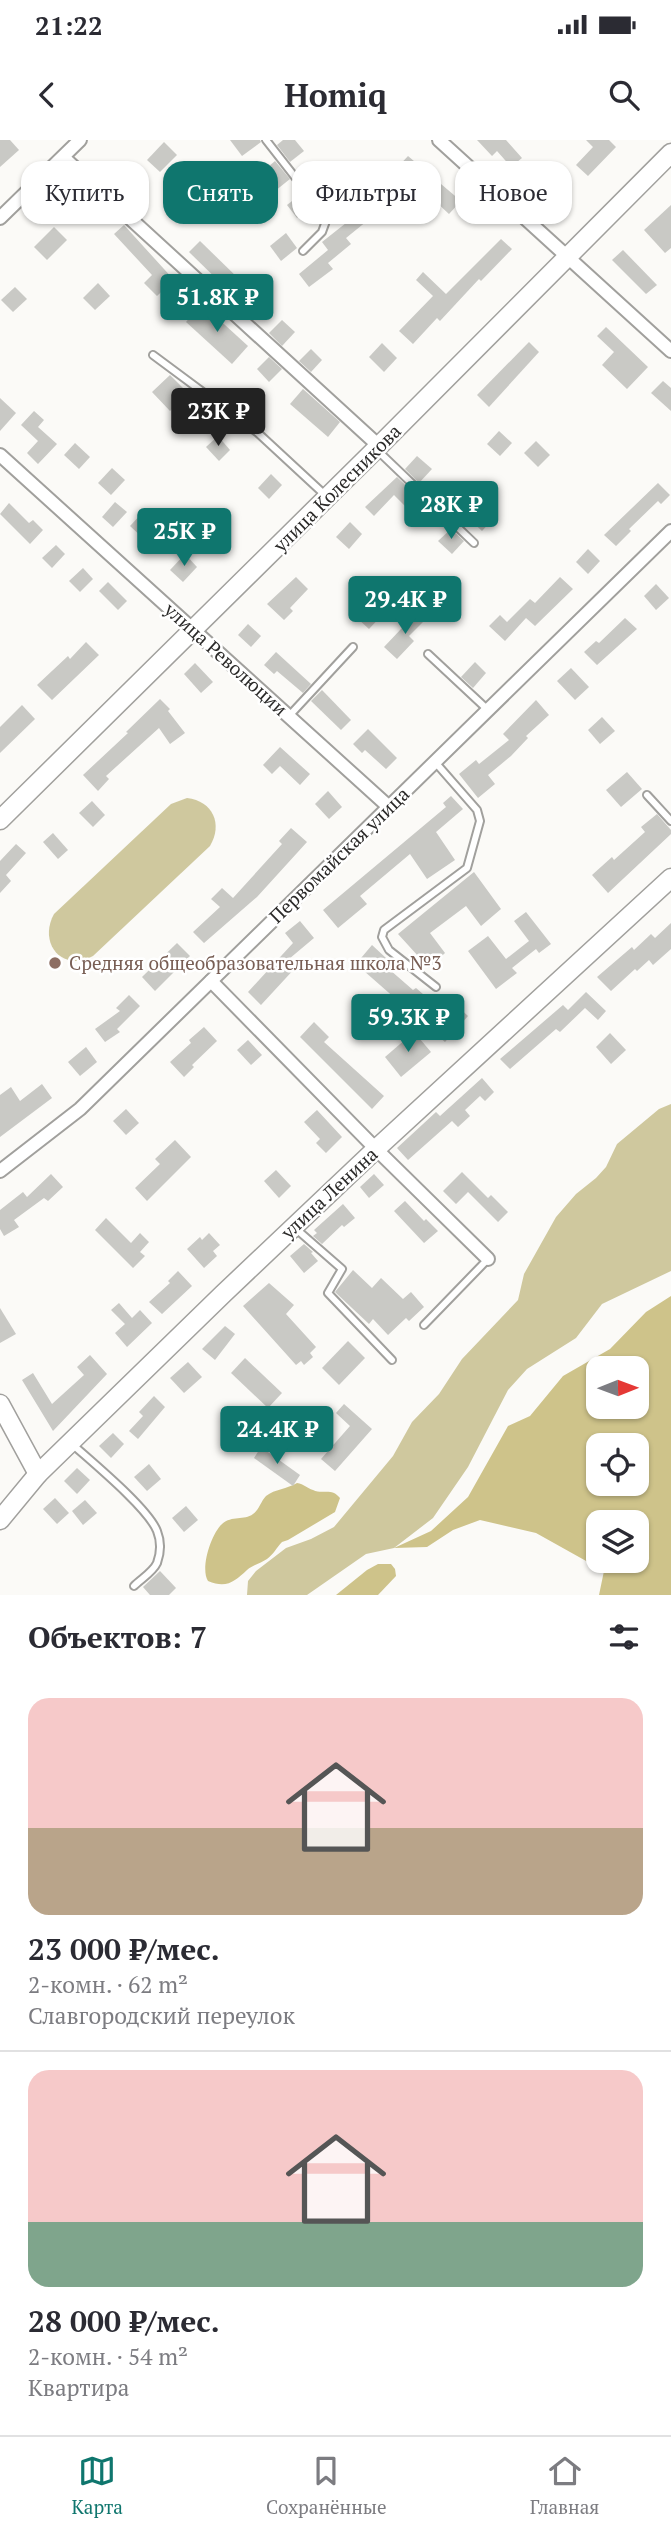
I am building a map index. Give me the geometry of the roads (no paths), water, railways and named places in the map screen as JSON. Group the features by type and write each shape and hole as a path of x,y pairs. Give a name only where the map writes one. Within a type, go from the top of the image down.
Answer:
{"street":[{"path":"0,218 80,140"},
{"path":"439,140 671,351"},
{"name":"улица Колесникова","path":"0,820 671,153"},
{"path":"64,158 377,448"},
{"name":"улица Революции","path":"0,455 389,807"},
{"name":"Первомайская улица","path":"0,1171 80,1109 671,531"},
{"name":"улица Ленина","path":"0,1520 38,1474 294,1227 671,878"},
{"path":"211,981 488,1259"},
{"path":"0,1404 38,1474"}],"lane":[{"path":"266,140 317,205 326,221 322,232 303,251"},
{"path":"153,355 258,433 327,497"},
{"path":"377,448 474,544"},
{"path":"289,716 353,647"},
{"path":"428,654 488,710"},
{"path":"435,762 477,810 480,821 467,868 384,930 382,937 389,950 436,987"},
{"path":"647,795 671,821"},
{"path":"294,1227 342,1269 328,1293 392,1360"},
{"path":"424,1325 488,1259"},
{"path":"71,1442 122,1489 153,1523 157,1532 161,1546 156,1565 134,1586"}],"place":[{"name":"Средняя общеобразовательная школа №3","path":"55,963"}]}
